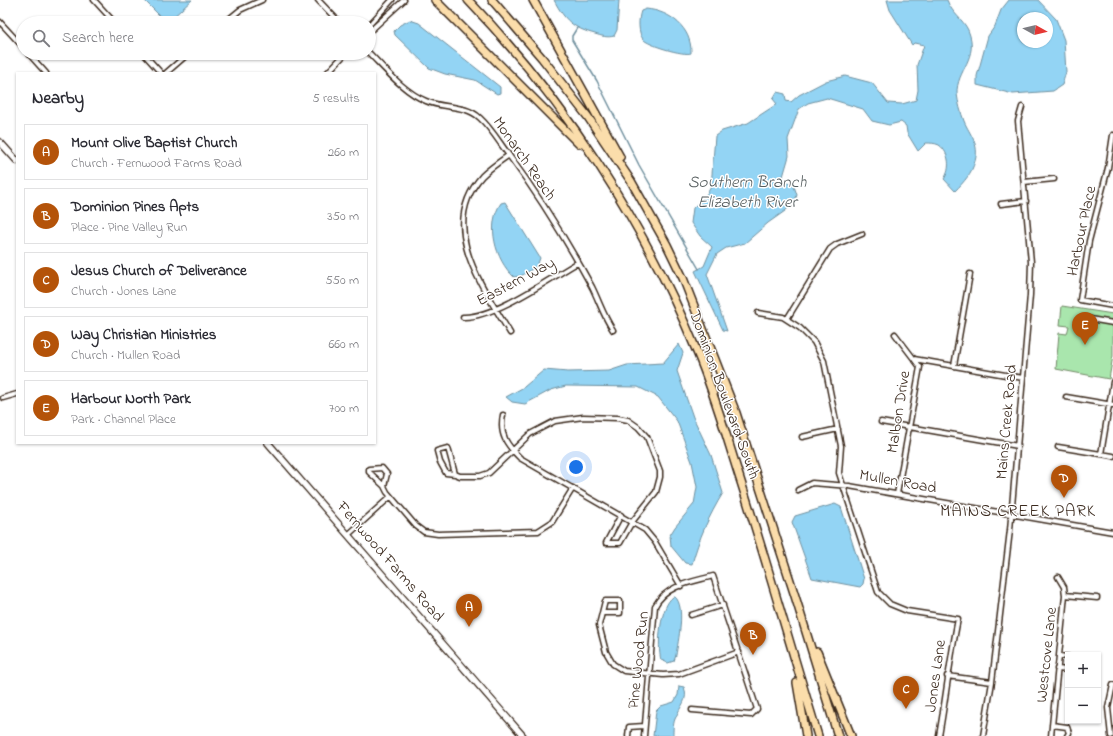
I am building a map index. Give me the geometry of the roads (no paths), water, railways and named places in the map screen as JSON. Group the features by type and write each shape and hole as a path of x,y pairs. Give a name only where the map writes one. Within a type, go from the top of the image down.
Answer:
{"highway":[{"path":"435,0 594,160"},
{"name":"Dominion Boulevard South","path":"468,0 532,73 594,160 620,198 654,258 674,298 698,354 726,434 818,736"},
{"name":"Dominion Boulevard South","path":"492,0 565,87 631,181 667,245 705,330 736,413 838,736"},
{"path":"533,0 610,138 631,181"},
{"path":"795,596 851,736"},
{"path":"791,647 805,721 806,736"}],"street":[{"path":"94,0 109,16"},
{"path":"233,16 240,10 262,0"},
{"path":"318,0 333,16"},
{"path":"376,18 392,0"},
{"path":"376,26 404,0"},
{"path":"0,22 16,39"},
{"path":"34,60 45,72"},
{"path":"149,60 160,72"},
{"path":"167,72 182,60"},
{"path":"328,72 339,60"},
{"name":"Monarch Reach","path":"376,60 415,96 428,102 473,112 484,122 554,223 613,330"},
{"name":"Mains Creek Road","path":"983,736 992,682 1011,514 1032,271 1018,121 1022,107"},
{"name":"Harbour Place","path":"1113,135 1108,168 1089,241 1080,300 1113,306"},
{"path":"0,142 16,160"},
{"path":"508,155 490,168 476,185 467,205 464,220 465,246 468,257 510,332"},
{"path":"1024,182 1054,179"},
{"path":"1001,204 1026,201"},
{"path":"787,319 830,249 837,244 862,234"},
{"name":"Eastern Way","path":"463,317 481,316 497,309 577,263"},
{"path":"954,366 970,274"},
{"path":"758,313 775,315 787,319 808,335 819,350 824,361 841,446 839,473 842,485"},
{"path":"1090,319 1113,323"},
{"path":"895,334 914,359 1023,378"},
{"name":"Malbon Drive","path":"898,494 920,367 914,359"},
{"path":"1101,454 1111,405 1113,382"},
{"path":"3,398 16,394"},
{"path":"1066,397 1111,405"},
{"path":"503,415 501,429 503,437 520,458 621,515 650,534 682,586"},
{"path":"456,474 448,448 437,451 443,468 450,474 460,476 480,476 489,473 535,431 547,424 565,418 618,418 633,423 647,437 660,470 660,477 656,492 632,522 620,543 606,542 621,515"},
{"path":"881,422 1018,446"},
{"path":"802,437 838,429"},
{"name":"Fernwood Farms Road","path":"269,444 349,534 523,736"},
{"path":"1058,447 1113,456"},
{"path":"384,486 387,477 382,468 369,469 369,472 384,486 390,497 416,526 430,533 535,531 544,529 552,522 573,488"},
{"name":"Mullen Road","path":"798,490 812,483 842,485 1113,532"},
{"name":"Jones Lane","path":"842,485 878,592 890,604 907,611 958,619 947,676 939,736"},
{"path":"349,534 390,497"},
{"name":"Pine Wood Run","path":"644,736 648,674 655,606 666,593 713,576 723,605"},
{"name":"Westcove Lane","path":"1051,736 1065,595 1064,587 1058,577"},
{"path":"1065,595 1097,598"},
{"path":"602,613 620,613 620,602 605,601 602,613 599,625 610,661 624,671 663,675 679,674 739,652"},
{"path":"691,615 723,605 757,709 750,715 692,710"},
{"path":"1058,656 1065,657"},
{"path":"1057,669 1065,670"},
{"path":"947,676 992,682"},
{"path":"1111,736 1108,708 1113,685"},
{"path":"1052,725 1067,727 1069,733 1067,736"},
{"path":"628,736 629,727 644,726"}],"water":[{"path":"144,0 192,0 174,16 160,16"},
{"path":"554,0 619,0 617,30 614,36 607,37 587,32 570,23"},
{"name":"Southern Branch Elizabeth River","path":"887,0 947,0 949,5 968,30 971,40 970,56 960,78 957,94 964,121 974,140 976,150 975,161 972,169 955,191 944,179 948,171 948,161 943,148 937,144 926,143 918,151 907,133 906,126 901,122 889,125 872,121 863,109 827,98 808,103 799,109 788,139 789,156 782,180 794,186 797,195 794,203 745,243 726,248 717,254 707,274 727,331 723,330 695,271 704,266 712,247 700,236 691,223 693,208 706,195 711,187 715,136 722,131 748,123 777,104 773,99 777,92 785,94 786,101 791,102 799,95 826,81 845,76 872,83 888,103 902,104 916,100 918,90 917,65 924,45 914,43 912,45 890,10"},
{"path":"1009,0 1038,0 1049,12 1017,12 1017,48 1053,48 1053,16 1056,19 1064,40 1066,72 1062,85 1053,91 1013,94 977,85 977,76 988,36 995,26 1001,10"},
{"path":"646,9 663,13 678,22 688,36 691,53 687,54 666,49 651,44 643,39 639,30 639,18 641,11"},
{"path":"410,20 419,23 500,87 500,93 497,94 475,80 445,74 429,68 395,35 394,31 400,25"},
{"path":"505,202 540,258 537,266 521,276 514,277 507,270 495,242 494,221 496,212 501,203"},
{"path":"679,344 683,353 677,371 693,417 711,455 723,493 705,527 692,564 685,563 671,546 670,535 694,504 697,487 692,462 677,421 658,397 638,387 566,386 551,390 525,404 512,402 506,397 524,387 544,370 568,372 609,371 627,365 663,363"},
{"path":"835,504 841,507 864,579 863,584 860,587 812,578 792,522 795,516"},
{"path":"673,597 675,597 678,602 681,616 676,655 674,661 668,663 661,660 659,646 662,617 665,609"},
{"path":"679,686 684,687 685,699 674,721 673,736 653,736 656,711 661,706 674,702 678,695"}],"waterway":[{"path":"577,28 572,36 572,40 597,81 639,165 699,269"}],"place":[{"name":"Harbour North Park","path":"1085,345"},
{"name":"Way Christian Ministries","path":"1064,498"},
{"name":"Mount Olive Baptist Church","path":"469,627"},
{"name":"Dominion Pines Apts","path":"753,655"},
{"name":"Jesus Church of Deliverance","path":"906,709"}],"district":[{"name":"MAINS CREEK PARK","path":"1018,511"}]}
